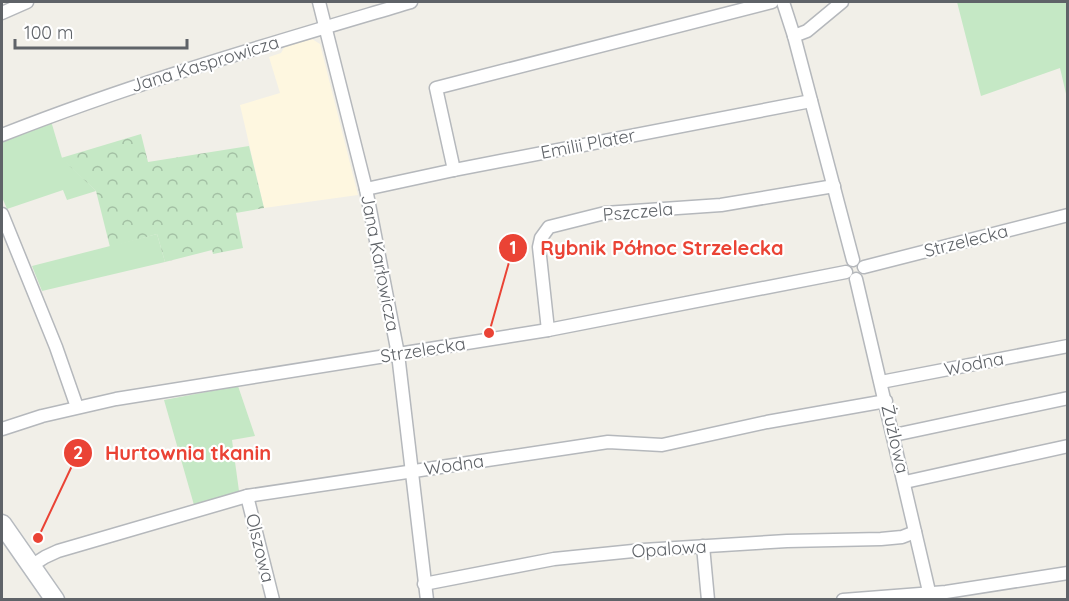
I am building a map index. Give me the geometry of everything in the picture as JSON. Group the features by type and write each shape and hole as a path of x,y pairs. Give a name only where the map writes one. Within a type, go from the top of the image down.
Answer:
{"main road":[{"path":"2,524 55,600"}],"street":[{"path":"2,13 27,2"},
{"name":"Jana Karłowicza","path":"319,2 366,189 398,354 427,600"},
{"name":"Jana Kasprowicza","path":"2,135 142,83 411,2"},
{"path":"454,170 436,88 772,2"},
{"path":"783,2 834,186 863,275 851,276"},
{"path":"794,36 807,31 842,2"},
{"name":"Emilii Plater","path":"366,189 811,101"},
{"name":"Pszczela","path":"548,330 539,247 541,238 549,226 605,213 721,205 834,186"},
{"path":"2,214 56,347 77,407"},
{"name":"Strzelecka","path":"858,264 1068,215"},
{"name":"Strzelecka","path":"2,429 77,407 211,383 548,330 851,276"},
{"name":"Żużlowa","path":"851,276 886,401 930,596"},
{"name":"Wodna","path":"881,382 1068,346"},
{"path":"894,435 1068,398"},
{"name":"Wodna","path":"31,566 58,551 247,496 608,442 662,445 767,422 886,401"},
{"path":"904,482 1068,446"},
{"name":"Olszowa","path":"247,496 273,600"},
{"name":"Opalowa","path":"424,584 554,559 796,540 882,539 902,537 915,532"},
{"path":"703,546 708,600"},
{"path":"843,600 930,596 1068,573"}],"shaded area":[{"path":"312,39 320,44 358,195 264,208 240,105 280,93 269,57 281,53 285,46"}],"green space":[{"path":"957,2 1067,2 1067,98 1060,68 981,96"},
{"path":"51,121 62,158 96,191 67,200 63,190 7,209 2,197 2,139"},
{"path":"141,134 148,162 249,146 264,208 236,213 243,248 213,254 212,250 165,262 157,234 110,247 96,191 61,158"},
{"path":"157,234 165,262 42,291 32,266"},
{"path":"238,386 255,436 232,440 239,491 194,505 164,400"}],"place":[{"name":"Rybnik Północ Strzelecka","path":"489,333"},
{"name":"Hurtownia tkanin","path":"38,538"}]}
